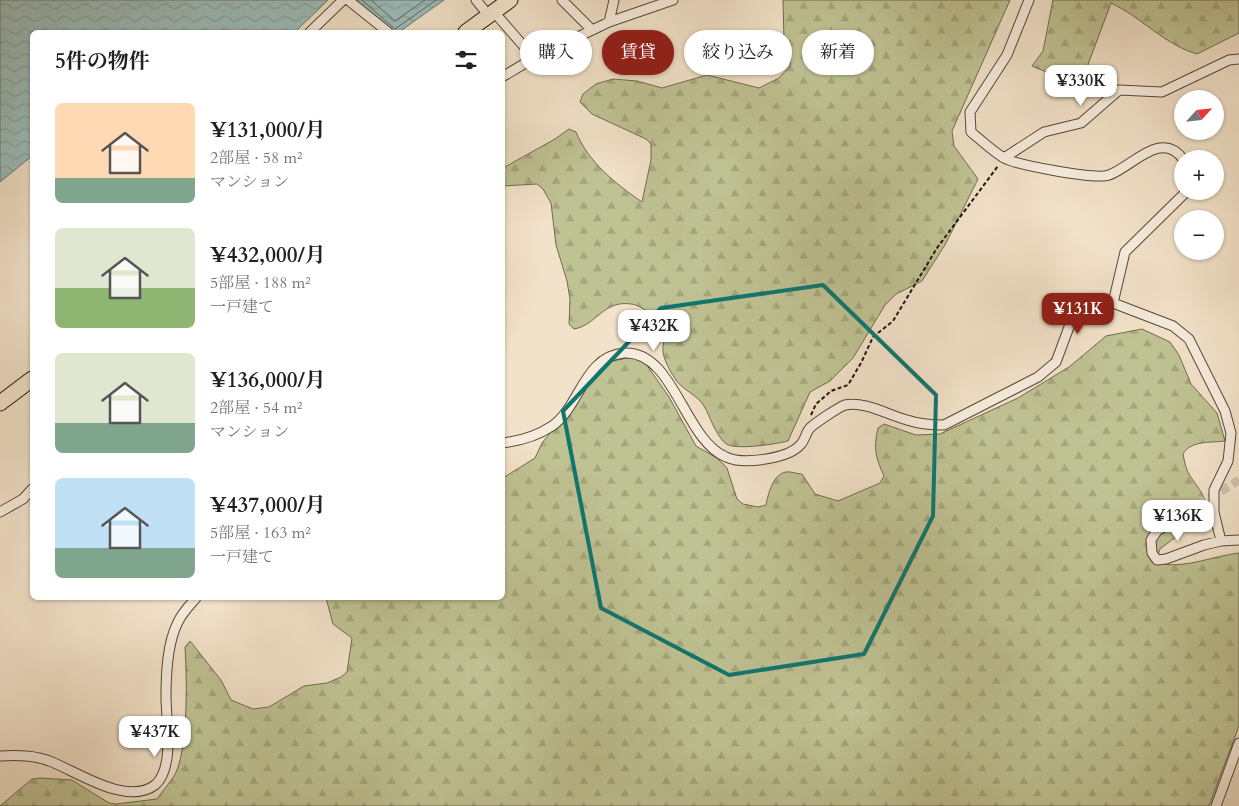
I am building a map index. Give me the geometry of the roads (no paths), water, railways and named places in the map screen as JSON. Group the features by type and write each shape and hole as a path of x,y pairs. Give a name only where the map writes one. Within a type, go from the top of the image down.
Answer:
{"highway":[{"path":"469,30 510,0"},
{"path":"0,403 30,380"}],"street":[{"path":"312,30 343,0"},
{"path":"348,0 386,30"},
{"path":"476,0 520,43"},
{"path":"562,0 592,30 609,22 673,0"},
{"path":"609,22 614,0"},
{"path":"1029,0 1006,55 970,112 971,132 1004,158 1022,165 1090,175 1109,176 1151,149 1167,148 1174,151"},
{"path":"1004,158 1044,132 1081,123 1119,90 1162,92 1229,60 1239,59"},
{"path":"505,75 520,66"},
{"path":"1113,304 1125,252 1178,200"},
{"path":"505,442 530,438 553,426 564,414 595,367 610,358 625,353 642,357 658,368 670,383 698,434 708,445 724,457 740,462 775,457 800,446 810,428 844,406 860,405 928,425 944,425 1038,377 1056,362 1069,327 1075,317 1092,306 1113,304 1173,326 1190,339 1225,411 1231,433 1228,461 1214,490 1214,512 1221,541"},
{"path":"0,512 23,499 30,491"},
{"path":"1175,520 1157,531 1151,540 1152,553 1157,560 1166,559 1221,541 1239,540"},
{"path":"0,756 26,755 52,762 94,784 115,790 138,791 155,785 162,777 167,763 166,698 170,653 177,623 194,600"},
{"path":"1216,806 1239,743"}],"water":[{"path":"0,0 328,0 297,30 30,30 30,158 0,182"},
{"path":"355,0 444,0 402,30 389,30"}],"tunnel":[{"path":"1175,520 1239,480"}]}
